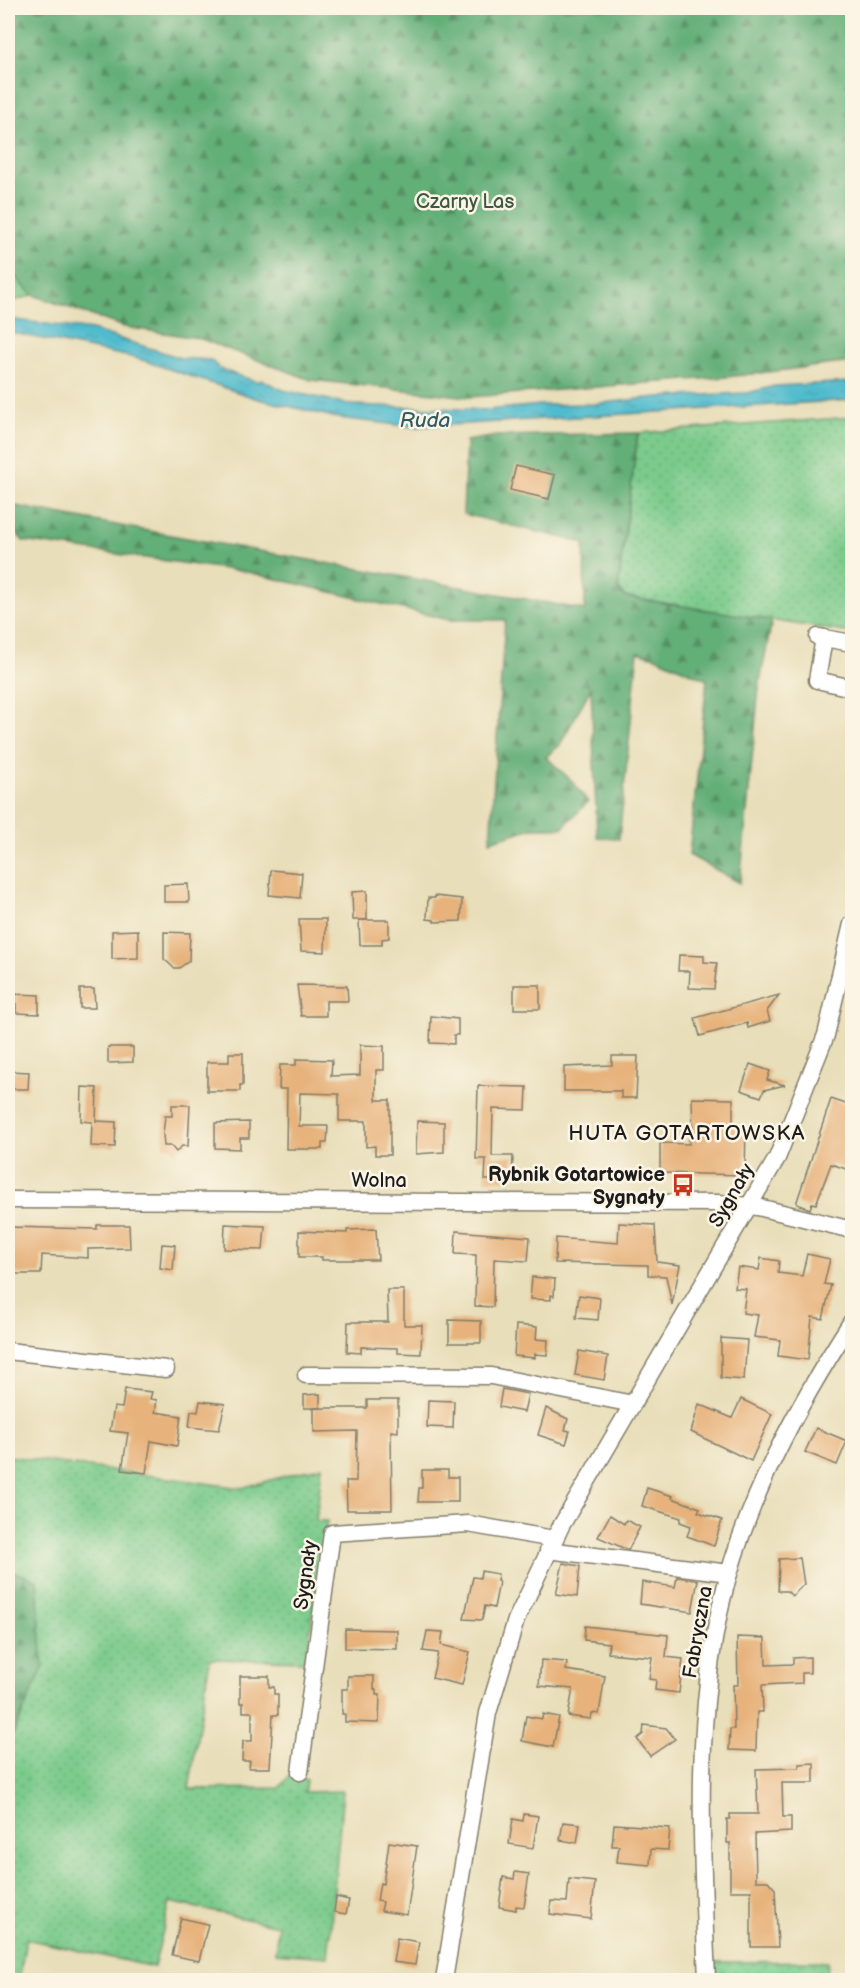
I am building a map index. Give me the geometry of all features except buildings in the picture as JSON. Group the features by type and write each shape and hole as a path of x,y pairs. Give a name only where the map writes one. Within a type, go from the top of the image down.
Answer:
{"street":[{"path":"852,643 821,638 816,681 852,688"},
{"name":"Sygnały","path":"444,1980 493,1693 516,1620 551,1545 777,1158 826,1035 852,924"},
{"name":"Wolna","path":"8,1200 707,1202 750,1206"},
{"path":"750,1206 852,1230"},
{"name":"Fabryczna","path":"707,1980 702,1794 710,1673 729,1574 758,1496 801,1404 852,1321"},
{"path":"8,1351 166,1369"},
{"path":"306,1375 491,1376 633,1404"},
{"name":"Sygnały","path":"300,1772 332,1533 468,1524 551,1545"},
{"path":"551,1545 729,1574"}],"green space":[{"name":"Czarny Las","path":"8,8 852,8 852,362 726,377 470,397 311,380 198,338 124,327 33,295 8,269"},
{"path":"8,269 33,295 8,303"},
{"path":"852,417 852,633 625,597 618,587 638,433"},
{"path":"638,433 618,588 625,597 772,620 759,687 740,883 689,855 707,680 658,658 638,652 619,839 597,837 591,688 560,745 546,757 572,781 588,802 562,828 533,828 490,841 505,620 449,620 247,572 23,541 8,523 8,509 16,506 585,610 584,543 463,514 466,441 497,436"},
{"path":"8,1456 241,1488 322,1466 316,1521 327,1521 306,1661 210,1659 189,1789 279,1788 291,1774 307,1780 305,1792 343,1791 328,1957 275,1953 278,1926 170,1902 154,1967 26,1939 19,1980 8,1980 8,1744 23,1713 37,1580 8,1570"},
{"path":"8,1570 37,1580 43,1668 8,1744"},
{"path":"828,1961 827,1980 714,1980 712,1962"}],"water":[{"name":"Ruda","path":"8,319 92,330 181,358 211,360 220,369 257,382 262,380 283,390 352,405 487,410 541,405 594,404 657,397 747,393 775,386 852,382 852,400 416,427 338,418 258,399 136,358 8,332"}],"place":[{"name":"Rybnik Gotartowice Sygnały","path":"683,1185"}],"district":[{"name":"HUTA GOTARTOWSKA","path":"687,1133"}]}
